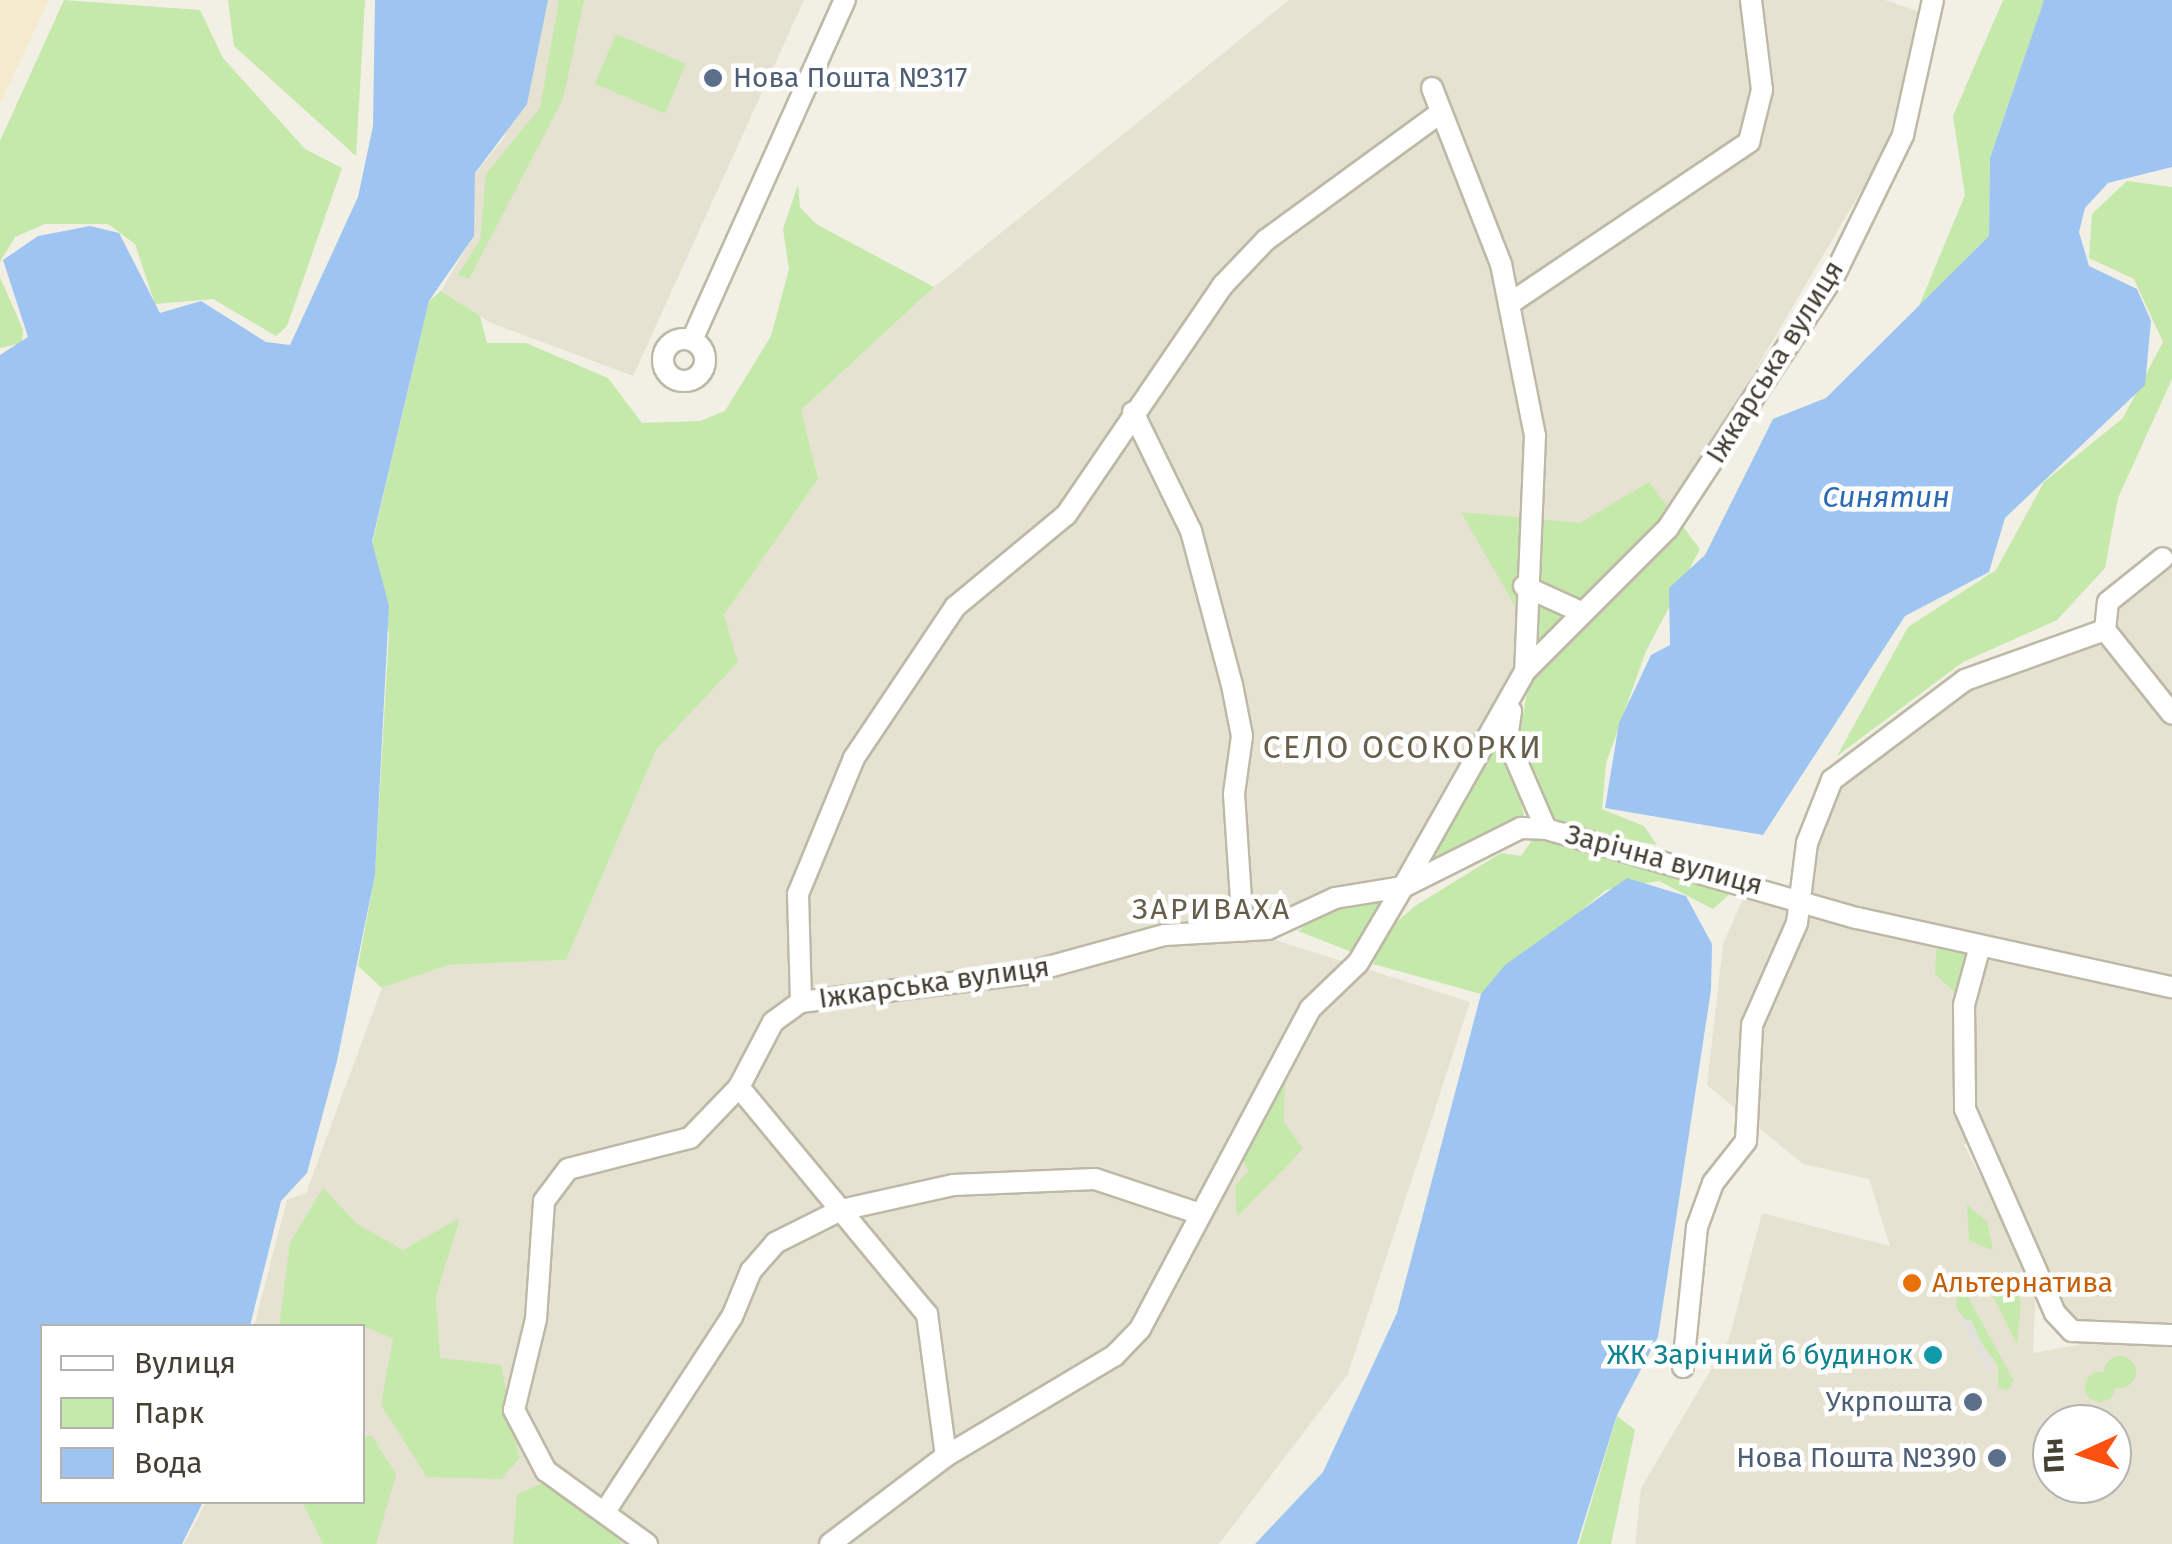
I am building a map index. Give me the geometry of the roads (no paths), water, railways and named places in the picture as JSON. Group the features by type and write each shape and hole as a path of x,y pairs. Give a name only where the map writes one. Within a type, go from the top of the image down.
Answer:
{"street":[{"path":"692,340 844,0"},
{"path":"1509,304 1748,142 1762,90 1751,0"},
{"name":"Іжкарська вулиця","path":"646,1544 606,1510 546,1471 514,1410 536,1319 544,1201 568,1169 690,1138 738,1087 772,1022 801,1002 1023,974 1165,935 1242,931 1368,888 1403,887 1512,702 1525,671 1668,528 1835,274 1903,136 1933,0"},
{"name":"Іжкарська вулиця","path":"1432,88 1509,304 1535,436 1524,586 1525,671"},
{"name":"Іжкарська вулиця","path":"801,1002 798,894 854,758 955,607 1066,515 1133,412 1266,240 1440,113"},
{"path":"1133,412 1191,531 1232,685 1242,736 1234,794 1242,931"},
{"path":"2164,558 2108,602 2099,621 2172,714"},
{"path":"1524,586 1580,612"},
{"name":"Зарічна вулиця","path":"1797,895 1816,809 1832,780 1965,680 2104,630"},
{"name":"Зарічна вулиця","path":"1512,702 1507,739 1546,828 1980,946 2172,987"},
{"path":"830,1544 946,1456 1114,1356 1140,1330 1310,1009 1358,963 1403,887 1521,828 1546,828"},
{"path":"1683,1366 1697,1227 1713,1183 1746,1141 1752,1025 1797,923 1797,895"},
{"path":"1980,946 1964,1006 1965,1109 2055,1313 2072,1331 2172,1335"},
{"path":"738,1087 927,1314 946,1456"},
{"path":"606,1510 732,1317 751,1271 775,1243 841,1210 952,1185 1095,1179 1200,1214"}],"water":[{"path":"375,0 548,0 527,104 475,173 474,236 429,301 372,542 389,606 375,875 337,1061 307,1173 281,1201 250,1324 40,1324 40,1504 202,1504 182,1544 0,1544 0,355 28,337 3,260 38,236 90,226 119,233 160,313 201,301 266,342 290,345 358,197 373,126"},
{"name":"Синятин","path":"2044,0 2172,0 2172,167 2108,183 2085,208 2079,232 2089,266 2137,289 2151,321 2145,385 2005,518 1989,572 1905,616 1763,835 1605,808 1619,723 1651,655 1670,645 1669,588 1705,555 1773,419 1826,398 1989,236 1990,158"},
{"path":"1627,878 1686,896 1712,944 1711,990 1658,1337 1617,1415 1577,1544 1255,1544 1323,1472 1397,1313 1481,994 1505,965"}],"place":[{"name":"Нова Пошта №317","path":"713,78"},
{"name":"Альтернатива","path":"1912,1283"},
{"name":"ЖК Зарічний 6 будинок","path":"1933,1355"},
{"name":"Укрпошта","path":"1973,1402"},
{"name":"Нова Пошта №390","path":"1997,1458"}],"district":[{"name":"СЕЛО ОСОКОРКИ","path":"1403,747"},
{"name":"ЗАРИВАХА","path":"1212,909"}]}
